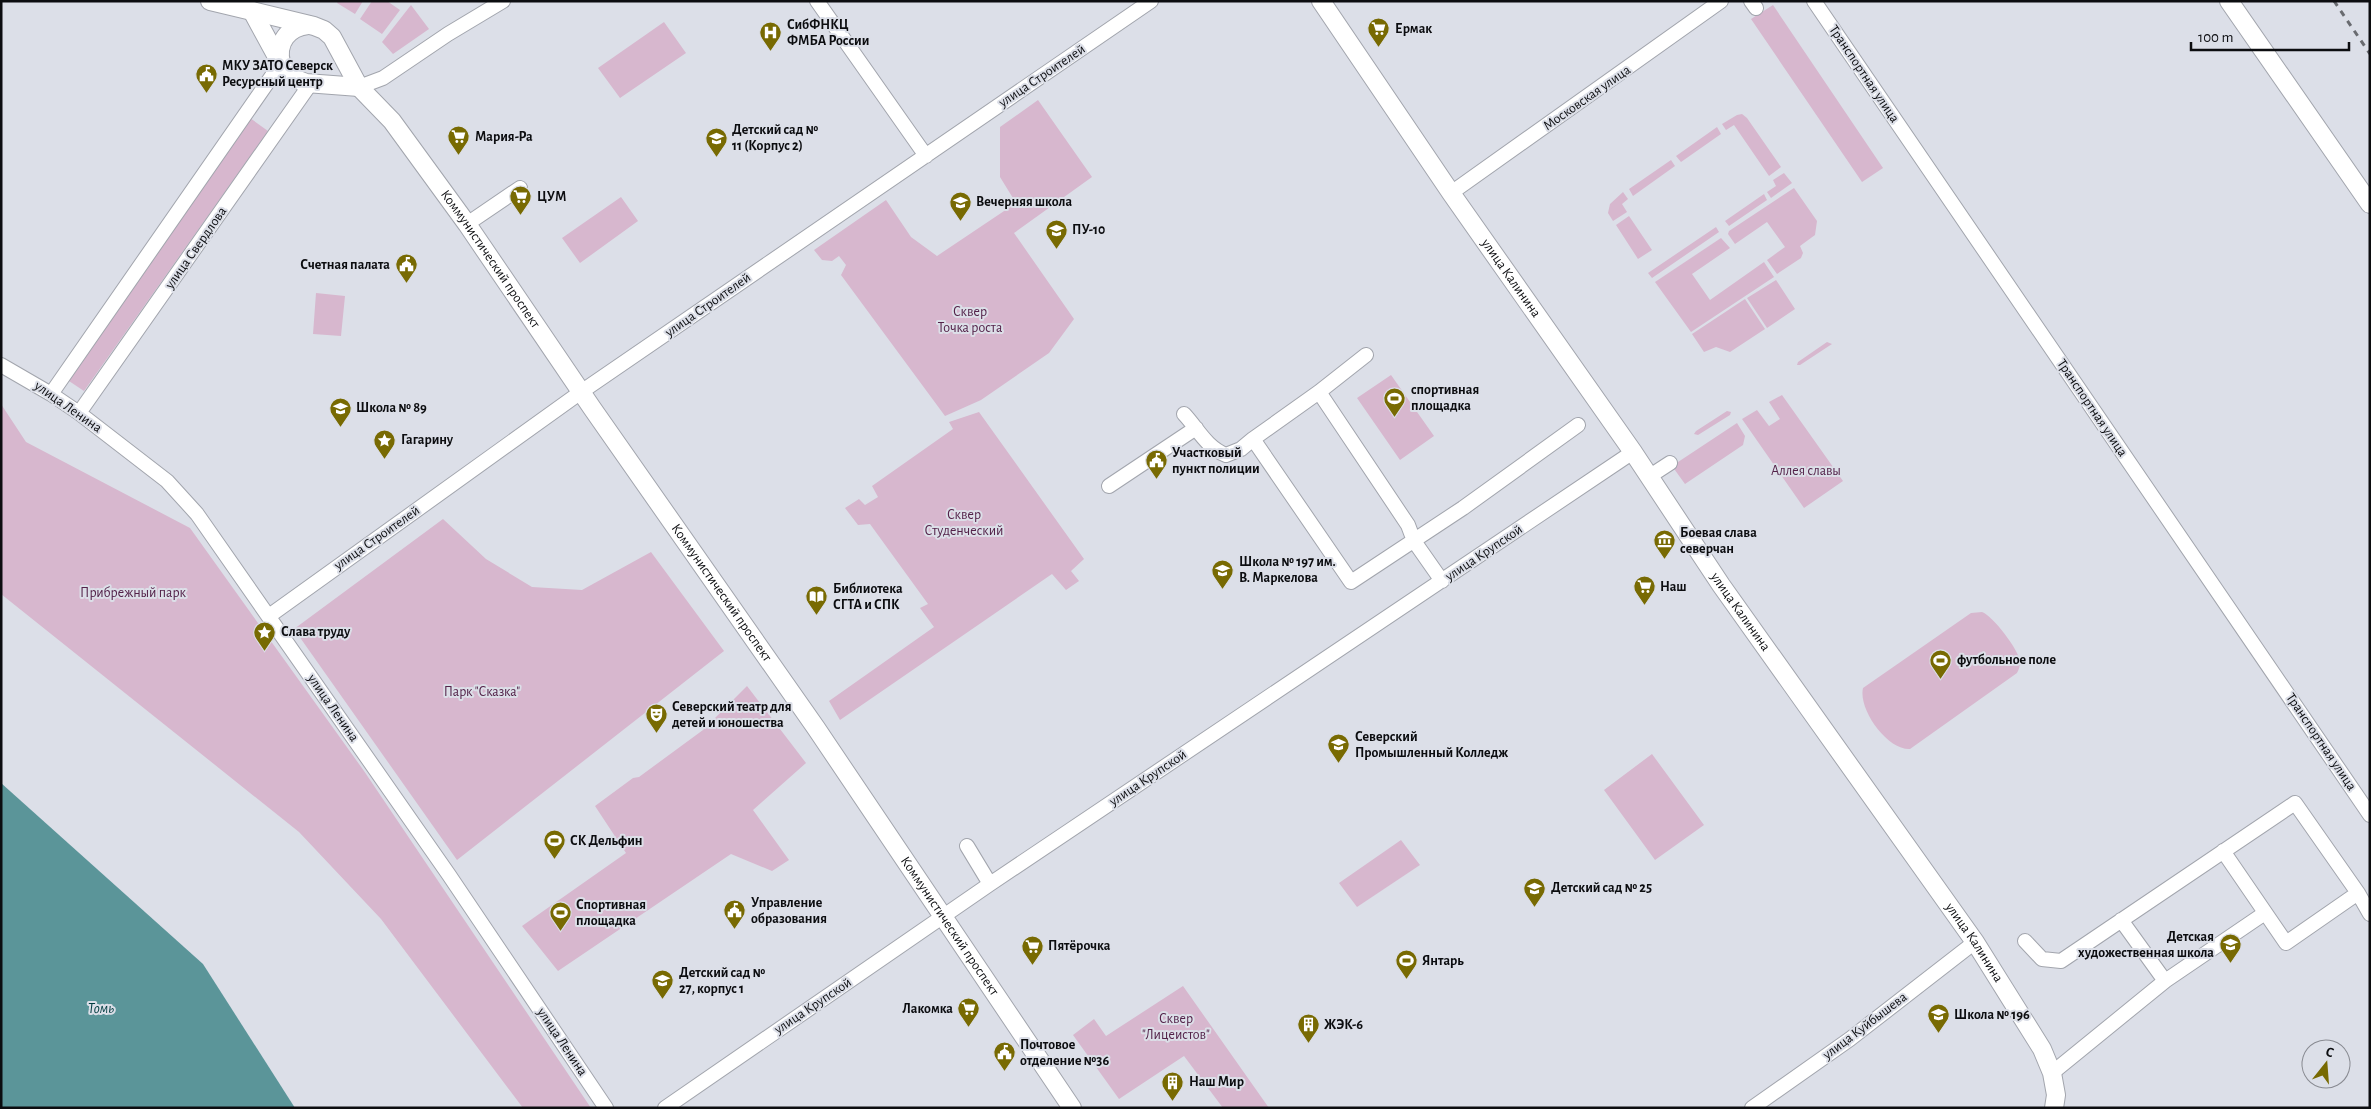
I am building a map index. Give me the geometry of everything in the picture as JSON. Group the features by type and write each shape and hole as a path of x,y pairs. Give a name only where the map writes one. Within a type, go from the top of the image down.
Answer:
{"main road":[{"path":"210,1 253,6 319,28 328,33 336,47 336,64 322,80 311,83"},
{"name":"улица Калинина","path":"1321,1 1451,193 1634,452 1721,585 1975,942 2042,1049 2052,1073 2056,1095 2054,1108"},
{"path":"2228,1 2370,204"},
{"path":"253,6 281,63 286,72 293,78 302,82 359,86"},
{"path":"281,63 280,49 284,40 294,29 308,25"},
{"name":"Коммунистический проспект","path":"336,47 359,86 392,121 468,224 582,392 816,728 942,918 1072,1108"}],"street":[{"path":"359,86 383,78 502,1"},
{"path":"817,1 926,156"},
{"name":"улица Строителей","path":"269,616 582,392 1151,1"},
{"name":"Московская улица","path":"1451,193 1721,1"},
{"name":"Транспортная улица","path":"1814,1 2370,815"},
{"path":"51,394 281,63"},
{"name":"улица Свердлова","path":"79,413 311,83"},
{"path":"468,224 520,188"},
{"path":"1184,414 1214,450 1226,455 1241,449 1366,355"},
{"name":"улица Ленина","path":"1,365 51,394 79,413 167,481 209,530 449,875 606,1108"},
{"path":"1319,392 1408,525 1414,540 1442,581"},
{"path":"1253,439 1351,582 1578,425"},
{"path":"1109,486 1196,428"},
{"name":"улица Крупской","path":"665,1108 990,884 1634,452"},
{"path":"1650,476 1670,463"},
{"path":"2025,941 2042,959 2061,961 2295,803 2358,893 2370,914"},
{"path":"967,846 990,884"},
{"path":"2223,852 2286,943 2358,893"},
{"path":"2052,1073 2165,981 2265,912"},
{"path":"2121,920 2165,981"},
{"name":"улица Куйбышева","path":"1752,1108 1850,1039 1975,942"}],"green space":[{"path":"338,1 363,1 355,14 337,3"},
{"path":"372,1 387,1 400,10 382,34 360,19"},
{"path":"411,5 429,29 393,54 382,42"},
{"path":"1773,5 1883,168 1862,182 1751,19"},
{"path":"664,22 686,53 620,98 598,68"},
{"name":"Сквер Точка роста","path":"1038,100 1092,177 1014,233 1074,319 1049,353 981,400 945,416 841,275 846,265 839,256 832,261 822,260 814,250 886,200 911,237 937,256 1016,203 1000,177 1000,127"},
{"path":"1742,114 1747,118 1781,167 1769,176 1734,125 1726,130 1722,124"},
{"path":"250,118 268,131 84,391 66,379"},
{"path":"1717,127 1721,134 1681,162 1676,156"},
{"path":"1671,160 1675,166 1633,196 1629,189"},
{"path":"1784,173 1792,183 1771,198 1767,192 1776,186 1773,180"},
{"path":"1794,188 1817,221 1815,235 1800,246 1803,253 1801,258 1777,274 1767,260 1785,247 1767,222 1735,244 1728,234 1729,231"},
{"path":"1623,192 1628,199 1622,204 1627,212 1613,221 1608,213 1610,204"},
{"path":"1764,194 1767,200 1729,226 1725,221"},
{"path":"621,197 638,221 580,263 562,238"},
{"path":"1629,216 1652,250 1638,259 1616,225"},
{"path":"1716,227 1719,232 1652,278 1648,273"},
{"path":"1721,238 1730,248 1692,274 1710,300 1764,262 1774,277 1691,332 1655,282"},
{"path":"1776,280 1795,309 1767,328 1747,298"},
{"path":"316,293 345,296 341,336 313,334"},
{"path":"1745,299 1765,329 1730,352 1716,347 1704,352 1692,334"},
{"path":"1827,342 1832,344 1800,365 1797,365 1798,362"},
{"name":"спортивная площадка","path":"1391,375 1434,436 1400,460 1357,398"},
{"name":"Аллея славы","path":"1782,395 1843,481 1804,508 1742,419 1757,410 1769,426 1780,419 1769,402"},
{"name":"Прибрежный парк","path":"1,404 26,442 190,528 364,771 591,1108 523,1108 381,919 299,832 1,594"},
{"path":"1727,411 1731,412 1730,415 1698,435 1694,434 1696,431"},
{"name":"Сквер Студенческий","path":"979,412 1084,559 1071,571 1079,581 1066,590 1052,574 840,720 829,701 934,627 920,608 928,604 870,524 858,525 845,508 859,499 865,505 878,497 872,486 953,429 949,422"},
{"path":"1737,423 1745,436 1743,445 1685,484 1672,466"},
{"name":"Парк \"Сказка\"","path":"443,519 486,559 532,587 582,590 651,552 724,651 457,860 294,629"},
{"name":"футбольное поле","path":"1982,612 1998,626 2015,649 2020,661 2017,673 1910,749 1901,748 1892,743 1876,727 1870,717 1865,707 1863,688 1971,613"},
{"path":"747,686 806,763 753,810 789,860 772,871 731,854 558,971 522,926 626,853 595,806 633,778 639,777 703,730"},
{"path":"1652,754 1704,825 1655,860 1604,790"},
{"path":"1401,840 1420,865 1357,907 1339,883"},
{"name":"Сквер \"Лицеистов\"","path":"1183,986 1269,1108 1223,1108 1184,1056 1119,1099 1073,1035 1094,1019 1106,1036"}],"water":[{"name":"Томь","path":"1,783 203,964 295,1108 1,1108"}],"railway":[{"path":"2334,1 2370,54"}],"place":[{"name":"Ермак","path":"1379,48"},
{"name":"СибФНКЦ ФМБА России","path":"771,52"},
{"name":"МКУ ЗАТО Северск Ресурсный центр","path":"206,93"},
{"name":"Мария-Ра","path":"459,156"},
{"name":"Детский сад № 11 (Корпус 2)","path":"716,157"},
{"name":"ЦУМ","path":"521,216"},
{"name":"Вечерняя школа","path":"960,221"},
{"name":"ПУ-10","path":"1056,249"},
{"name":"Счетная палата","path":"406,284"},
{"name":"спортивная площадка","path":"1395,417"},
{"name":"Школа № 89","path":"340,427"},
{"name":"Гагарину","path":"385,459"},
{"name":"Участковый пункт полиции","path":"1156,480"},
{"name":"Боевая слава северчан","path":"1664,560"},
{"name":"Школа № 197 им. В. Маркелова","path":"1223,589"},
{"name":"Наш","path":"1644,606"},
{"name":"Библиотека СГТА и СПК","path":"817,616"},
{"name":"Слава труду","path":"265,651"},
{"name":"футбольное поле","path":"1941,679"},
{"name":"Северский театр для детей и юношества","path":"656,734"},
{"name":"Северский Промышленный Колледж","path":"1339,764"},
{"name":"СК Дельфин","path":"554,860"},
{"name":"Детский сад № 25","path":"1535,907"},
{"name":"Управление образования","path":"735,930"},
{"name":"Спортивная площадка","path":"560,932"},
{"name":"Детская художественная школа","path":"2230,964"},
{"name":"Пятёрочка","path":"1032,965"},
{"name":"Янтарь","path":"1406,980"},
{"name":"Детский сад № 27, корпус 1","path":"663,1000"},
{"name":"Лакомка","path":"969,1028"},
{"name":"Школа № 196","path":"1938,1034"},
{"name":"ЖЭК-6","path":"1308,1044"},
{"name":"Почтовое отделение №36","path":"1004,1072"},
{"name":"Наш Мир","path":"1173,1101"}]}
